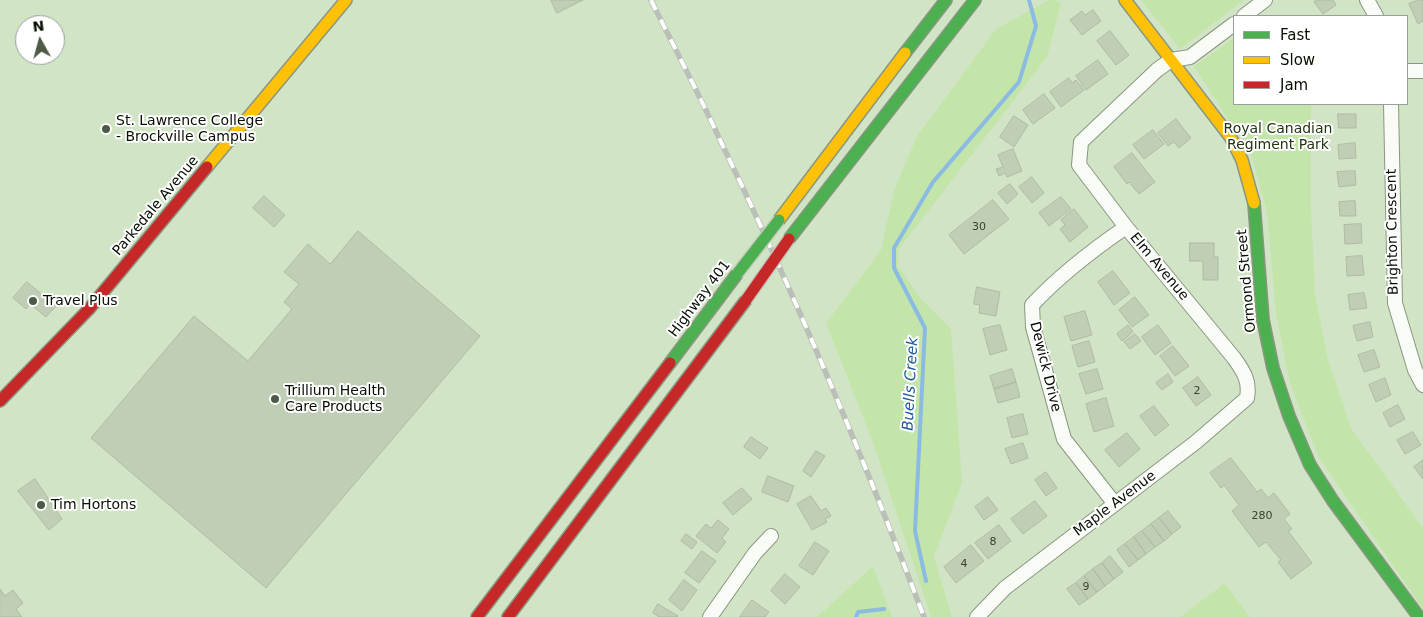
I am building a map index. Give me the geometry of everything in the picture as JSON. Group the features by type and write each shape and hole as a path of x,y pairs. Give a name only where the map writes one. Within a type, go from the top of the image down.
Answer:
{"main road":[{"name":"Parkedale Avenue","path":"0,401 89,309 346,0"},
{"name":"Highway 401","path":"477,617 779,220 910,44 946,0"},
{"path":"508,617 789,240 975,0"},
{"name":"Ormond Street","path":"1125,0 1231,138 1242,160 1255,206 1263,320 1273,368 1289,416 1307,457 1333,501 1418,617"}],"street":[{"path":"1245,15 1265,0"},
{"path":"1367,0 1375,15"},
{"path":"1171,60 1190,57 1233,25"},
{"name":"Elm Avenue","path":"1171,60 1157,70 1081,142 1079,165 1126,227 1234,358 1246,375 1248,388"},
{"path":"1408,71 1423,71"},
{"name":"Brighton Crescent","path":"1391,105 1395,303 1415,370 1423,386"},
{"name":"Dewick Drive","path":"1115,504 1064,439 1033,327 1032,305 1042,293 1126,227"},
{"name":"Maple Avenue","path":"977,617 1004,588 1196,442 1247,398 1248,388"},
{"path":"710,617 755,553 771,536"}],"green space":[{"path":"1049,0 1061,3 1047,57 899,249 898,266 922,300 951,329 962,482 934,557 952,617 931,617 874,445 826,323 881,250 894,190 917,136 996,29"},
{"path":"1141,0 1244,0 1180,49"},
{"name":"Royal Canadian Regiment Park","path":"1233,39 1233,105 1311,105 1311,208 1315,294 1327,356 1351,428 1423,528 1423,609 1318,456 1290,383 1276,314 1267,212 1252,157 1194,66"},
{"path":"873,566 892,617 817,617"},
{"path":"1225,583 1250,617 1180,617"}],"building":[{"path":"551,0 583,0 557,13"},
{"path":"1317,0 1333,0 1336,5 1323,14 1314,2"},
{"path":"1423,0 1423,21 1418,24 1409,4"},
{"path":"1093,10 1101,21 1082,35 1070,20 1082,11 1085,15"},
{"path":"1110,31 1129,55 1116,65 1097,41"},
{"path":"1098,60 1108,74 1086,90 1076,76"},
{"path":"1069,78 1072,83 1076,80 1084,90 1061,107 1050,92"},
{"path":"1044,94 1055,108 1033,124 1023,110"},
{"path":"1338,114 1356,114 1356,128 1339,128"},
{"path":"1014,116 1028,125 1014,147 1000,137"},
{"path":"1176,119 1191,138 1179,148 1174,142 1168,146 1158,133"},
{"path":"1153,130 1164,144 1144,159 1133,145"},
{"path":"1355,143 1356,158 1339,159 1338,145"},
{"path":"1013,149 1022,171 1007,177 1005,173 999,176 996,169 1003,167 998,155"},
{"path":"1132,153 1155,182 1139,194 1129,182 1127,184 1114,167"},
{"path":"1355,171 1356,185 1339,187 1337,172"},
{"path":"1032,177 1044,193 1032,203 1019,187"},
{"path":"1010,184 1018,194 1007,204 998,193"},
{"path":"264,196 285,215 274,227 253,208"},
{"path":"1061,197 1071,209 1049,226 1039,213"},
{"path":"993,200 1009,219 964,254 949,235"},
{"path":"1355,201 1356,216 1340,216 1339,202"},
{"path":"1074,209 1088,227 1070,242 1060,229 1065,225 1061,220"},
{"path":"1361,224 1362,243 1345,244 1344,225"},
{"name":"Trillium Health Care Products","path":"358,231 480,336 266,588 91,438 194,316 248,361 292,309 284,302 299,284 284,272 308,244 330,264"},
{"path":"1190,243 1214,243 1214,257 1218,257 1218,280 1203,280 1203,261 1190,261"},
{"path":"1362,256 1364,275 1347,276 1346,257"},
{"path":"1113,271 1130,293 1114,305 1098,282"},
{"name":"Travel Plus","path":"27,282 56,306 46,317 30,304 26,309 13,298"},
{"path":"977,287 1000,292 996,316 979,313 980,305 974,304"},
{"path":"1364,293 1367,308 1350,310 1348,295"},
{"path":"1135,297 1149,315 1132,327 1119,310"},
{"path":"1085,311 1092,335 1071,341 1064,317"},
{"path":"1370,322 1373,337 1357,341 1353,326"},
{"path":"1000,325 1007,350 990,355 983,329"},
{"path":"1128,325 1133,332 1122,341 1117,334"},
{"path":"1158,325 1171,343 1155,355 1142,337"},
{"path":"1135,334 1141,341 1130,349 1124,342"},
{"path":"1089,341 1095,362 1078,367 1072,346"},
{"path":"1173,346 1189,366 1175,376 1160,356"},
{"path":"1374,350 1380,367 1364,372 1358,355"},
{"path":"1012,369 1016,382 994,389 990,376"},
{"path":"1097,369 1103,389 1086,394 1079,374"},
{"path":"1168,374 1173,382 1162,390 1156,383"},
{"path":"1198,377 1211,395 1196,406 1183,388"},
{"path":"1385,378 1391,395 1376,402 1369,385"},
{"path":"1016,382 1020,397 998,403 994,389"},
{"path":"1106,398 1114,426 1094,432 1086,404"},
{"path":"1398,405 1405,419 1390,427 1383,413"},
{"path":"1154,406 1169,425 1155,436 1140,416"},
{"path":"1023,414 1028,434 1012,438 1007,418"},
{"path":"1413,432 1421,445 1405,454 1397,440"},
{"path":"1127,433 1140,449 1119,467 1105,450"},
{"path":"751,437 768,448 760,459 744,447"},
{"path":"1023,443 1028,458 1011,464 1005,449"},
{"path":"816,451 825,456 811,477 803,471"},
{"path":"1231,458 1257,492 1261,489 1268,498 1274,493 1290,514 1284,519 1292,529 1288,531 1312,563 1291,579 1278,562 1281,560 1266,542 1259,547 1232,511 1239,505 1224,485 1221,488 1210,473"},
{"path":"1423,460 1423,479 1414,467"},
{"path":"1046,472 1057,488 1046,496 1035,480"},
{"path":"768,476 794,486 788,502 762,492"},
{"name":"Tim Hortons","path":"35,479 62,519 49,530 18,491"},
{"path":"742,488 752,499 733,515 723,503"},
{"path":"811,496 821,511 826,508 831,516 825,519 827,522 812,530 797,504"},
{"path":"988,497 998,510 984,520 975,507"},
{"path":"1035,501 1047,516 1023,534 1011,519"},
{"path":"1168,511 1181,527 1172,534 1159,518"},
{"path":"1159,518 1172,534 1164,541 1151,524"},
{"path":"718,520 729,529 722,538 726,542 717,553 696,536 706,524 711,528"},
{"path":"1151,524 1164,541 1155,547 1142,531"},
{"path":"999,525 1011,541 988,559 975,543"},
{"path":"1142,531 1155,547 1146,554 1134,537"},
{"path":"686,534 697,542 692,549 681,541"},
{"path":"1134,537 1146,554 1138,560 1125,544"},
{"path":"815,542 829,551 813,575 799,566"},
{"path":"1125,544 1138,560 1129,567 1117,550"},
{"path":"971,545 984,561 956,583 944,567"},
{"path":"702,551 716,561 699,583 685,573"},
{"path":"1110,556 1123,572 1114,579 1102,563"},
{"path":"1102,563 1114,579 1105,586 1093,569"},
{"path":"1093,569 1105,586 1097,592 1084,576"},
{"path":"785,574 800,587 785,604 771,591"},
{"path":"1084,576 1097,592 1088,599 1076,583"},
{"path":"684,580 697,590 682,611 669,600"},
{"path":"1076,583 1088,599 1079,605 1067,589"},
{"path":"0,589 5,596 13,590 23,603 16,609 22,617 0,617"},
{"path":"752,600 769,612 765,617 740,617"},
{"path":"658,604 678,616 659,617 653,613"}],"waterway":[{"name":"Buells Creek","path":"926,581 915,531 925,328 894,268 894,248 933,182 1019,82 1036,26 1029,0"},
{"name":"Buells Creek","path":"856,617 858,612 884,609"}],"railway":[{"path":"651,0 713,124 776,259 853,437 924,617"}],"traffic: fast":[{"path":"905,53 946,0"},
{"path":"789,239 975,0"},
{"path":"1254,203 1263,320 1273,368 1289,416 1310,465 1333,501 1419,617"},
{"path":"737,274 779,220"},
{"path":"670,363 737,274"}],"traffic: slow":[{"path":"207,167 346,0"},
{"path":"1125,0 1231,138 1242,160 1254,203"},
{"path":"779,220 905,53"}],"traffic: jam":[{"path":"0,401 89,309 207,167"},
{"path":"746,300 789,239"},
{"path":"508,617 746,300"},
{"path":"477,617 670,363"}],"place":[{"name":"St. Lawrence College - Brockville Campus","path":"106,129"},
{"name":"Travel Plus","path":"33,301"},
{"name":"Trillium Health Care Products","path":"275,399"},
{"name":"Tim Hortons","path":"41,505"}]}
